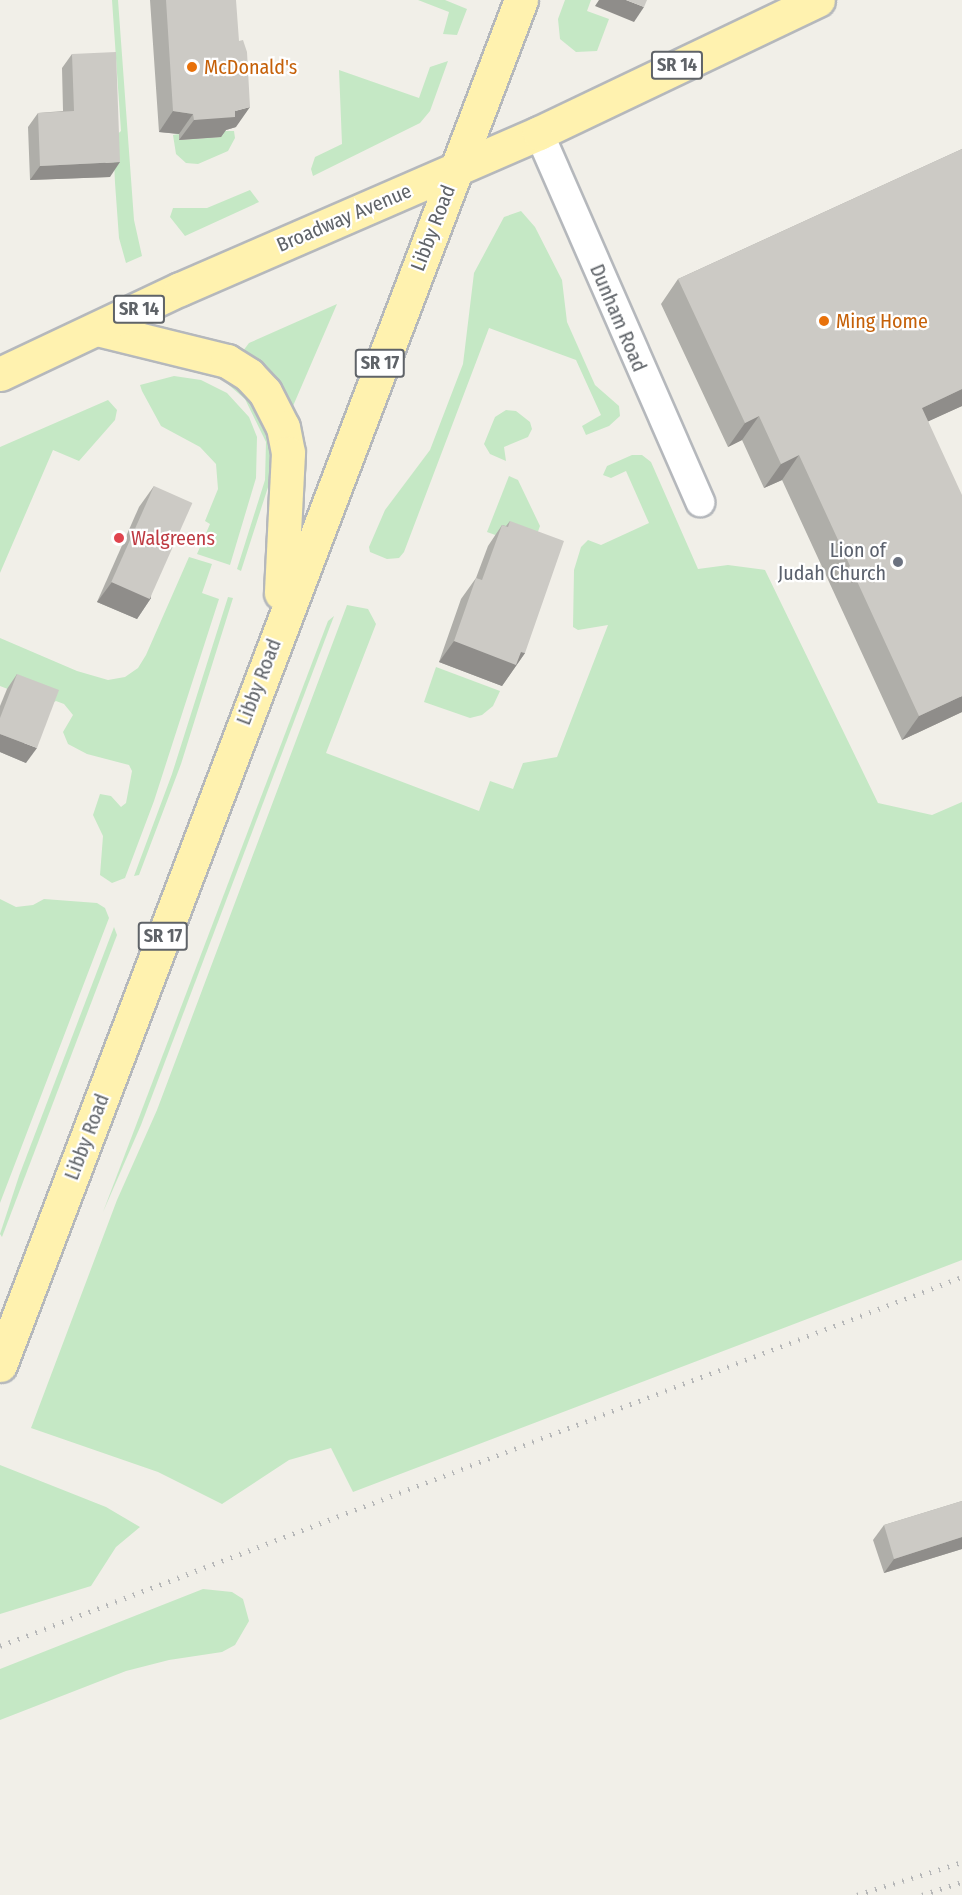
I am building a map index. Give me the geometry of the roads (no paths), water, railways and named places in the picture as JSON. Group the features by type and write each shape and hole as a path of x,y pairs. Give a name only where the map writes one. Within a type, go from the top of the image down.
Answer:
{"main road":[{"name":"Libby Road","path":"0,1365 521,0"},
{"name":"Broadway Avenue","path":"0,374 274,247 538,133 818,0"},
{"path":"98,329 227,361 249,375 272,403 288,453 278,633"}],"street":[{"name":"Dunham Road","path":"538,133 700,502"}],"railway":[{"path":"0,1646 962,1277"},
{"path":"857,1895 962,1862"},
{"path":"922,1895 962,1882"}],"place":[{"name":"McDonald's","path":"192,67"},
{"name":"Ming Home","path":"824,321"},
{"name":"Walgreens","path":"119,538"},
{"name":"Lion of Judah Church","path":"898,562"}]}
